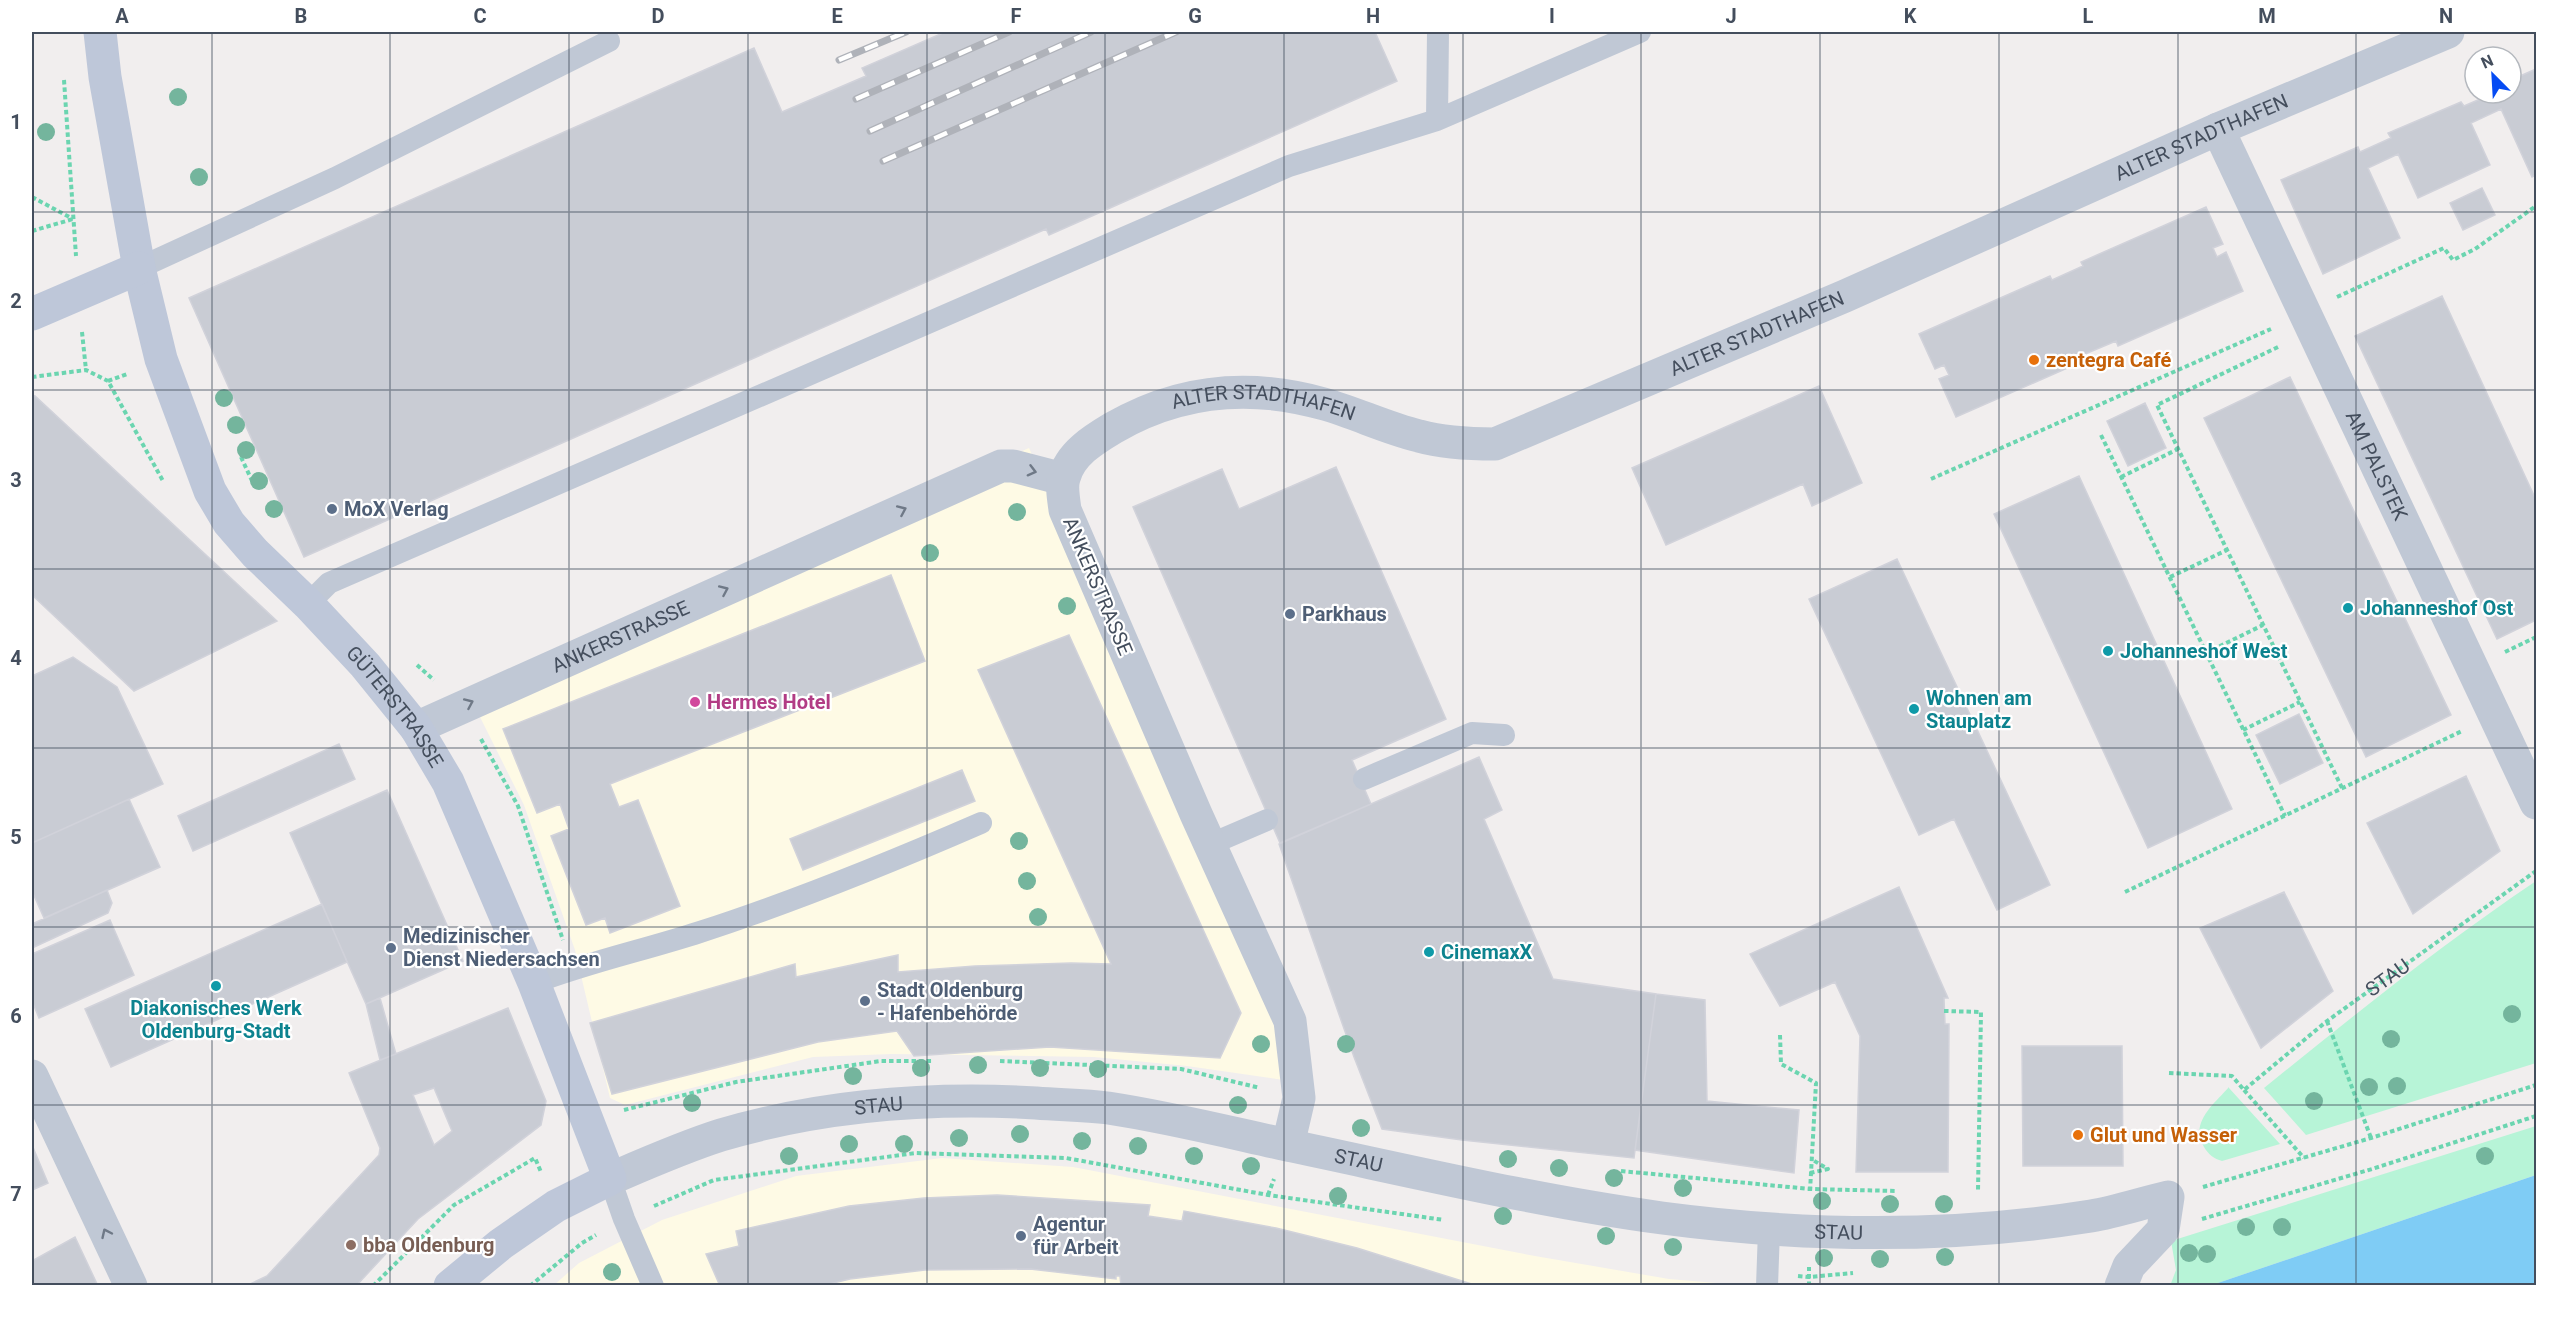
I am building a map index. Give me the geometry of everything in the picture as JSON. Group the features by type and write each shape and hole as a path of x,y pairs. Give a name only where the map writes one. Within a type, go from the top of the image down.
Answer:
{"street":[{"name":"GÜTERSTRASSE","path":"100,32 105,77 139,268 162,359 210,491 236,531 365,665 416,728 448,782 534,983 610,1179"},
{"name":"ALTER STADTHAFEN","path":"1063,479 1074,456 1098,437 1136,415 1187,397 1230,391 1271,394 1323,404 1419,436 1460,444 1495,444 1835,300 2218,129 2448,32"},
{"name":"AM PALSTEK","path":"2218,129 2536,803"},
{"path":"32,314 139,268"},
{"name":"ANKERSTRASSE","path":"416,728 1001,466 1013,466 1063,479 1065,510 1290,1021 1299,1098 1288,1145"},
{"path":"32,1076 132,1286"},
{"name":"STAU","path":"450,1286 501,1244 556,1206 674,1151 725,1134 831,1112 912,1102 984,1100 1105,1108 1539,1197 1660,1217 1768,1230 1885,1235 1977,1230 2094,1215 2168,1197"},
{"path":"2121,1286 2129,1266 2163,1230 2168,1197"}],"lane":[{"path":"1437,120 1438,32"},
{"path":"308,604 329,583 1289,166 1437,120 1640,32"},
{"path":"139,268 335,178 609,41"},
{"path":"1364,779 1472,733 1504,735"},
{"path":"1211,844 1267,820"},
{"path":"534,983 573,968 699,932 825,888 981,822"},
{"path":"610,1179 624,1219 653,1286"},
{"path":"1767,1286 1768,1230"}],"path":[{"path":"64,78 73,219"},
{"path":"32,197 73,219"},
{"path":"2342,295 2444,248 2453,260 2475,249 2536,206"},
{"path":"32,231 73,219"},
{"path":"2309,322 2157,405 2342,788"},
{"path":"1931,479 2309,322"},
{"path":"32,378 86,370 108,381 168,490"},
{"path":"2101,435 2285,816"},
{"path":"2121,477 2178,449"},
{"path":"2170,578 2227,550"},
{"path":"2206,653 2263,625"},
{"path":"2243,730 2300,702"},
{"path":"2125,892 2495,715"},
{"name":"STAU","path":"2244,1090 2327,1020 2536,871"},
{"path":"1944,1011 1981,1012 1977,1230"},
{"path":"2327,1020 2371,1138"},
{"path":"1780,1035 1781,1064 1816,1083 1810,1173 1828,1169 1811,1159"},
{"path":"2169,1073 2232,1076 2304,1158"},
{"path":"2168,1197 2371,1138 2536,1086"},
{"path":"625,1111 654,1102"},
{"path":"2163,1230 2372,1169 2536,1116"},
{"path":"373,1286 454,1205 535,1158"},
{"path":"624,1219 692,1190"},
{"path":"530,1286 582,1243"}],"shaded area":[{"path":"1029,448 1196,814 1297,1082 1187,1066 1094,1057 892,1054 813,1057 625,1105 610,1098 575,950 524,805 469,695"},
{"path":"942,1158 1073,1167 1535,1256 1669,1279 1740,1285 553,1286 579,1263 662,1220 796,1176"}],"green space":[{"path":"2536,881 2536,1063 2306,1135 2264,1088 2432,956"},
{"path":"2229,1087 2280,1144 2222,1161 2207,1152 2200,1138 2201,1122 2205,1114"},
{"path":"2536,1126 2536,1175 2212,1285 2170,1286 2176,1270 2171,1241"}],"water":[{"path":"2536,1175 2536,1285 2212,1285"}],"building":[{"path":"945,32 1375,32 1397,81 1049,235 1046,229 304,557 189,298 754,48 782,112 866,76 862,68"},
{"path":"2536,69 2536,175 2532,177 2501,109 2471,123 2490,165 2418,198 2398,154 2368,168 2400,238 2323,274 2281,180 2358,147 2360,152 2391,138 2388,133 2461,102 2464,106 2523,105 2523,75"},
{"path":"2482,188 2495,215 2463,230 2450,203"},
{"path":"2206,207 2223,244 2213,248 2217,257 2226,252 2243,291 2118,346 2116,341 2085,354 2088,359 1956,417 1939,379 1949,375 1944,365 1935,369 1919,334 2050,276 2052,280 2083,266 2081,262"},
{"path":"2442,296 2536,500 2536,620 2497,639 2355,336"},
{"name":"Johanneshof Ost","path":"2290,377 2451,715 2366,757 2204,418"},
{"path":"1819,386 1862,483 1812,506 1803,484 1666,545 1632,468"},
{"path":"32,395 277,621 134,691 32,595"},
{"path":"2145,403 2166,448 2128,466 2107,421"},
{"name":"Parkhaus","path":"1336,467 1446,719 1352,760 1371,804 1280,843 1133,507 1222,469 1239,509"},
{"name":"Johanneshof West","path":"2079,476 2232,809 2148,848 1994,514"},
{"name":"Wohnen am Stauplatz","path":"1897,559 2050,885 1997,910 1954,819 1919,835 1809,599"},
{"path":"891,575 925,661 610,784 619,807 638,800 680,906 610,933 605,918 586,925 551,836 569,829 560,804 537,813 503,729"},
{"path":"1069,635 1241,1013 1220,1058 1050,1047 914,1056 897,1031 818,1042 612,1094 590,1023 795,964 796,977 898,955 898,972 975,966 1111,964 978,670"},
{"path":"73,657 117,687 163,784 32,843 32,676"},
{"path":"2299,714 2323,763 2280,784 2256,735"},
{"path":"339,744 355,779 193,851 178,816"},
{"name":"CinemaxX","path":"1479,757 1502,810 1484,819 1553,979 1656,994 1634,1158 1382,1129 1354,1057 1279,844"},
{"path":"962,770 975,801 803,870 790,839"},
{"path":"2466,776 2500,851 2413,914 2367,823"},
{"path":"387,790 463,961 366,1004 290,833"},
{"path":"129,799 160,867 44,918 32,891 32,843"},
{"path":"1899,887 1948,998 1944,998 1945,1024 1949,1024 1948,1172 1856,1172 1860,1036 1835,982 1780,1006 1750,954"},
{"path":"107,890 112,903 108,913 32,948 32,924"},
{"path":"2284,892 2333,991 2261,1048 2200,928"},
{"name":"Diakonisches Werk Oldenburg-Stadt","path":"322,904 347,962 111,1067 85,1009"},
{"path":"110,920 134,975 39,1018 32,1001 32,954"},
{"path":"1656,994 1705,1000 1707,1101 1799,1110 1794,1173 1635,1150"},
{"path":"380,998 396,1054 380,1060 366,1004"},
{"path":"508,1008 546,1101 541,1125 418,1219 356,1286 246,1286 267,1276 379,1155 380,1148 349,1073","holes":["434,1088 452,1131 434,1145 413,1095"]},
{"path":"2022,1046 2122,1046 2123,1166 2023,1166"},
{"path":"32,1145 48,1183 32,1190"},
{"name":"Agentur für Arbeit","path":"997,1195 1150,1205 1148,1216 1182,1221 1184,1211 1276,1228 1357,1248 1478,1286 1121,1286 1120,1276 1116,1276 1116,1279 1030,1269 925,1270 850,1279 821,1286 720,1286 706,1254 739,1246 736,1231 849,1206 924,1198"},
{"path":"75,1237 98,1286 32,1286 32,1261"}],"railway":[{"path":"839,60 906,32"},
{"path":"856,99 1009,32"},
{"path":"870,131 1091,32"},
{"path":"883,161 1176,32"}],"place":[{"name":"zentegra Café","path":"2034,360"},
{"name":"MoX Verlag","path":"332,509"},
{"name":"Johanneshof Ost","path":"2348,608"},
{"name":"Parkhaus","path":"1290,614"},
{"name":"Johanneshof West","path":"2108,651"},
{"name":"Hermes Hotel","path":"695,702"},
{"name":"Wohnen am Stauplatz","path":"1914,709"},
{"name":"Medizinischer Dienst Niedersachsen","path":"391,948"},
{"name":"CinemaxX","path":"1429,952"},
{"name":"Diakonisches Werk Oldenburg-Stadt","path":"216,986"},
{"name":"Stadt Oldenburg - Hafenbehörde","path":"865,1001"},
{"name":"Glut und Wasser","path":"2078,1135"},
{"name":"Agentur für Arbeit","path":"1021,1236"},
{"name":"bba Oldenburg","path":"351,1245"}]}
